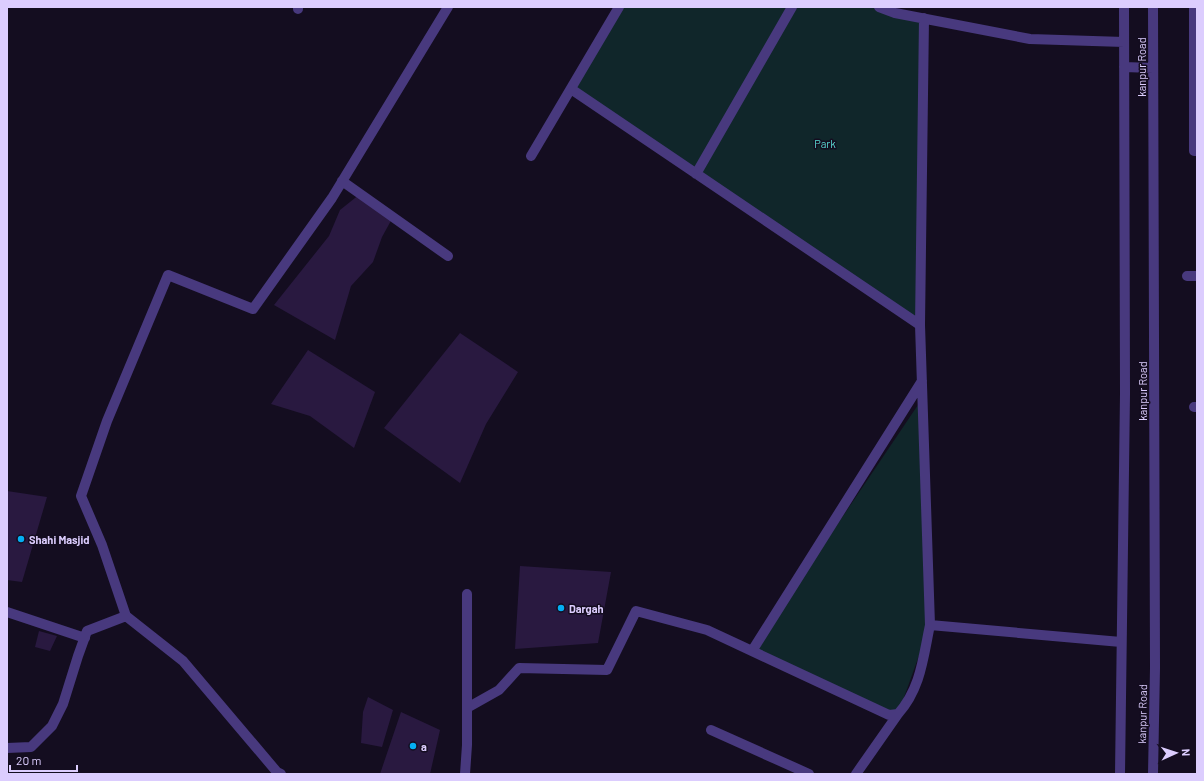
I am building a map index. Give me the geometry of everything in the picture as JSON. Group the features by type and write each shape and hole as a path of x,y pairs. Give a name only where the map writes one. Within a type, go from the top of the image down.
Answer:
{"street":[{"path":"281,774 277,772 183,661 126,616 102,545 81,496 107,421 168,276 253,308 342,181 448,7"},
{"path":"531,156 619,7"},
{"path":"696,174 792,7"},
{"path":"879,7 895,13 1030,39 1124,42"},
{"path":"1120,774 1125,394 1124,7"},
{"name":"kanpur Road","path":"1153,7 1155,668 1153,774"},
{"path":"1194,7 1194,151 1197,151"},
{"path":"856,774 898,714 908,703 919,681 930,625 920,325 924,18"},
{"path":"1124,67 1153,68"},
{"path":"571,89 920,325"},
{"path":"342,181 448,256"},
{"path":"752,651 922,381"},
{"path":"465,774 467,708 467,594"},
{"path":"467,708 499,690 519,668 607,670 636,611 707,630 889,715 898,714"},
{"path":"7,612 85,638"},
{"path":"7,748 31,747 52,726 63,704 87,631 126,616"},
{"path":"930,625 1121,642"},
{"path":"711,730 809,774"}],"green space":[{"name":"Park","path":"619,7 888,7 924,18 920,325 571,89"},
{"path":"922,399 930,625 898,714 752,651"}],"building":[{"path":"360,194 393,217 382,237 373,262 351,286 335,340 274,305 329,236 340,210"},
{"path":"460,333 518,372 486,424 460,483 384,428"},
{"path":"308,350 375,392 354,448 310,416 271,404"},
{"name":"Shahi Masjid","path":"7,491 47,497 22,582 7,580"},
{"name":"Dargah","path":"520,566 611,572 598,643 515,649"},
{"path":"39,631 57,636 50,651 35,647"},
{"path":"368,697 393,710 382,747 361,743 363,712"},
{"name":"a","path":"401,712 440,730 430,774 380,774"}],"place":[{"name":"Shahi Masjid","path":"21,539"},
{"name":"Dargah","path":"561,608"},
{"name":"a","path":"413,746"}]}
